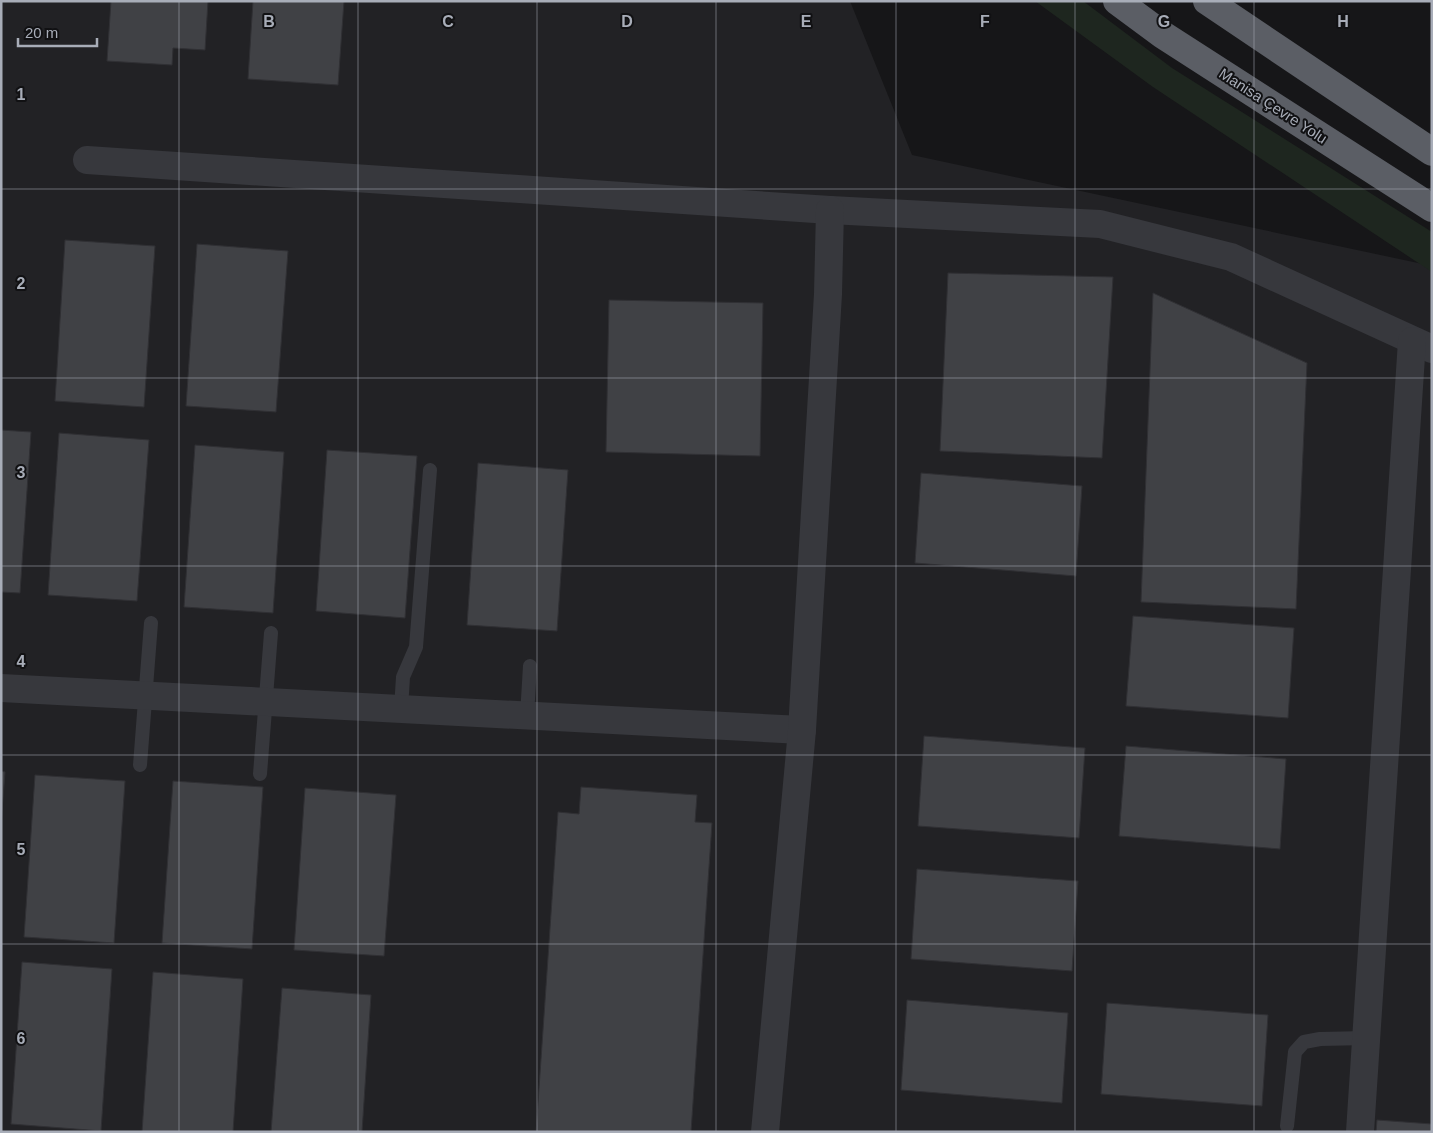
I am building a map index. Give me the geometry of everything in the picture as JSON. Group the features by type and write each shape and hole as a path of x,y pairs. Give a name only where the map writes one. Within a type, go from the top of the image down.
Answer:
{"highway":[{"name":"Manisa Çevre Yolu","path":"1117,1 1163,36 1432,208"},
{"path":"1207,1 1432,152"}],"street":[{"path":"87,160 830,210 1100,224 1231,257 1422,345 1360,1132"},
{"path":"765,1132 802,730 828,294 830,210"},
{"path":"1,688 802,730"}],"lane":[{"path":"401,709 403,677 416,647 430,470"},
{"path":"140,765 151,623"},
{"path":"260,774 271,633"},
{"path":"527,716 530,666"},
{"path":"1287,1126 1295,1052 1304,1042 1320,1038 1366,1038"}],"shaded area":[{"path":"1,1 850,1 912,155 1432,266 1432,1132 1,1132"},
{"path":"1035,1 1083,1 1172,68 1432,232 1432,272 1153,87"}],"building":[{"path":"111,1 208,1 205,50 173,48 172,65 107,61"},
{"path":"253,1 344,1 338,85 248,79"},
{"path":"65,240 155,246 144,407 55,401"},
{"path":"197,244 288,251 276,412 186,406"},
{"path":"948,273 1113,277 1102,458 940,451"},
{"path":"1153,293 1307,363 1296,609 1141,602"},
{"path":"609,300 763,303 760,456 606,452"},
{"path":"1,430 31,432 20,593 1,592"},
{"path":"59,433 149,440 137,601 48,595"},
{"path":"195,445 284,452 273,613 184,607"},
{"path":"327,450 417,456 405,618 316,611"},
{"path":"478,463 568,470 557,631 467,625"},
{"path":"921,473 1082,486 1076,576 915,563"},
{"path":"1133,616 1294,628 1288,718 1126,706"},
{"path":"924,736 1085,748 1079,838 918,826"},
{"path":"1126,746 1286,759 1280,849 1119,836"},
{"path":"1,771 5,772 1,825"},
{"path":"35,775 125,781 114,943 24,937"},
{"path":"173,781 263,787 252,949 162,943"},
{"path":"581,787 697,795 695,822 712,823 691,1132 536,1132 558,812 579,814"},
{"path":"305,788 396,795 384,956 294,950"},
{"path":"917,869 1078,881 1072,971 911,959"},
{"path":"22,962 112,969 101,1131 11,1124"},
{"path":"153,972 243,979 233,1132 142,1132"},
{"path":"282,988 371,995 362,1132 271,1132"},
{"path":"907,1000 1068,1013 1062,1103 901,1090"},
{"path":"1107,1003 1268,1015 1262,1106 1101,1094"},
{"path":"1377,1120 1432,1124 1432,1132 1376,1132"}]}
